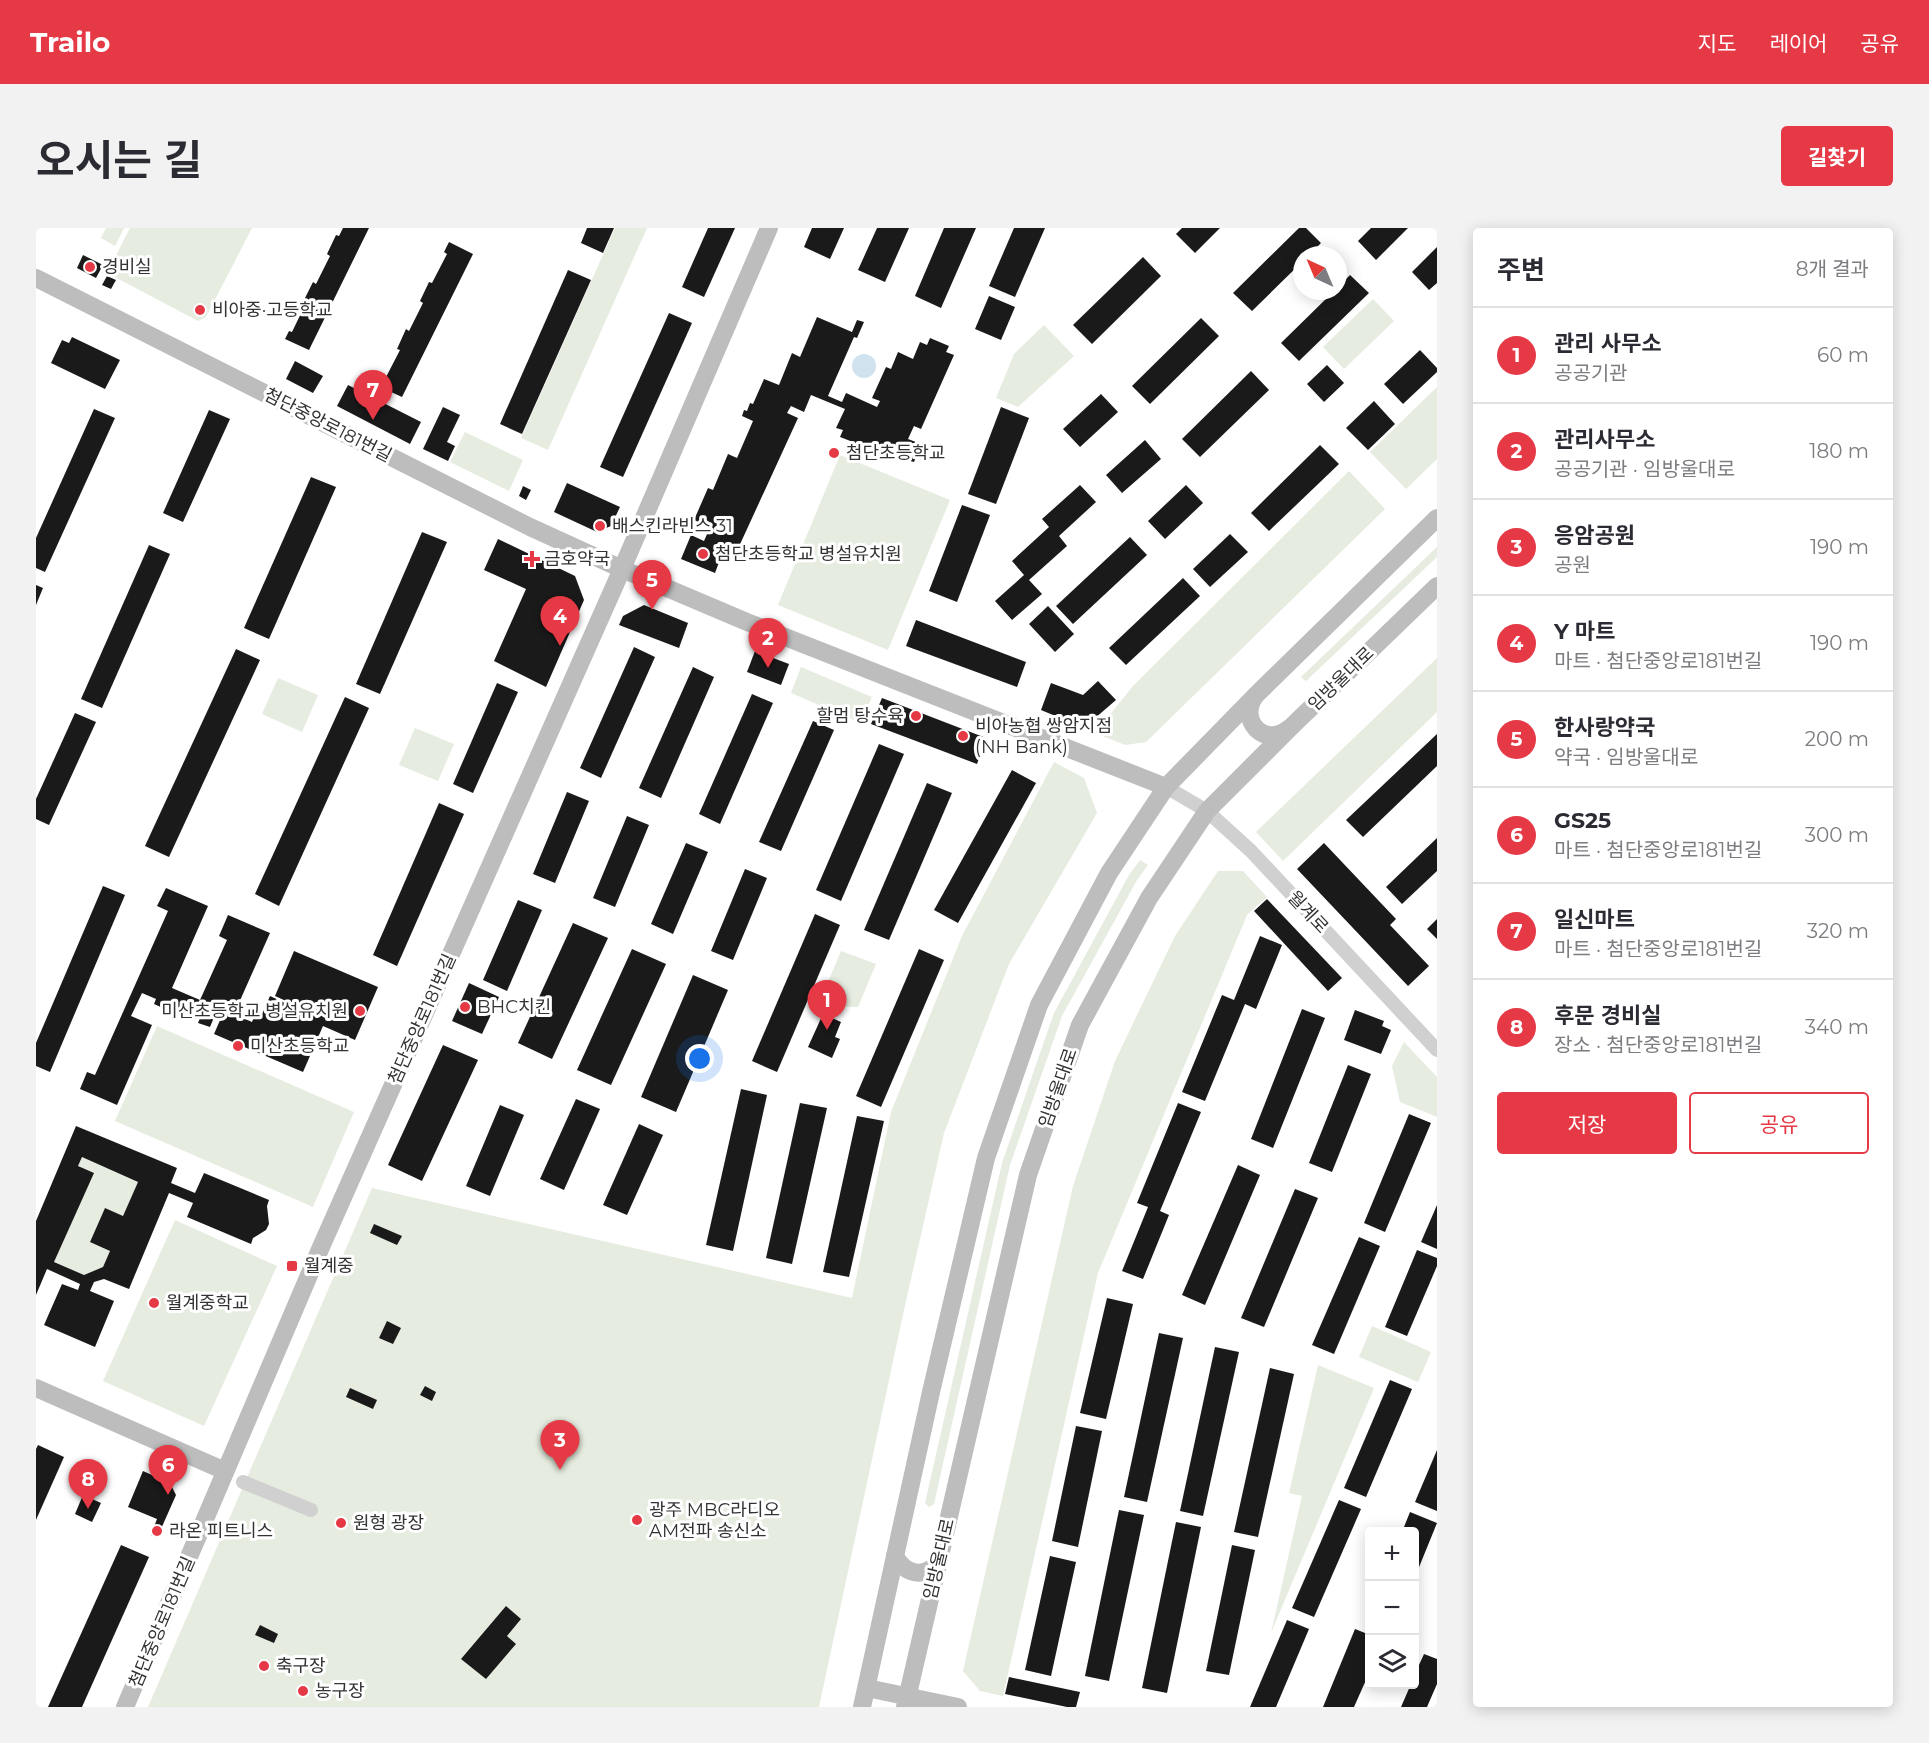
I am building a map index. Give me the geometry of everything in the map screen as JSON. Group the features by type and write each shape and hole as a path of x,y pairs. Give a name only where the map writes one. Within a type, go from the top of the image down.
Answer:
{"street":[{"name":"첨단중앙로181번길","path":"125,1707 345,1192 622,569 769,228"},
{"name":"첨단중앙로181번길","path":"36,278 530,527 622,569"},
{"path":"1291,727 1274,736 1266,735 1254,727 1249,713 1253,698 1437,518"},
{"path":"622,569 747,622 1166,787"},
{"name":"임방울대로","path":"906,1702 1028,1176 1080,1025 1149,898 1207,811 1437,586"},
{"path":"862,1707 931,1392 986,1158 1039,1005 1109,873 1166,787 1258,693"},
{"name":"월계로","path":"1166,787 1207,811 1251,851 1437,1050"},
{"path":"36,1388 225,1471"},
{"path":"243,1482 311,1510"},
{"path":"895,1556 899,1564 912,1573 927,1572 938,1563"},
{"path":"867,1688 906,1702 958,1707"}],"shaded area":[{"path":"106,228 124,228 115,246 101,238"},
{"path":"130,228 252,228 206,317 198,321 111,275 110,267"},
{"path":"615,228 647,228 548,450 521,438"},
{"path":"1373,299 1394,321 1344,369 1323,347"},
{"path":"1044,325 1074,356 1018,407 996,398 1014,354"},
{"path":"1437,387 1437,459 1406,489 1370,452"},
{"path":"465,432 523,460 509,491 450,462"},
{"path":"840,455 950,500 888,650 778,605"},
{"path":"1349,471 1385,509 1146,742 1125,745 1095,733 1133,686"},
{"path":"1437,547 1437,557 1306,681 1310,685 1301,677"},
{"path":"1437,658 1437,712 1283,861 1256,832"},
{"path":"801,667 872,697 861,723 791,693"},
{"path":"278,678 318,695 302,732 262,714"},
{"path":"415,728 454,744 438,781 399,765"},
{"path":"1054,762 1084,778 1097,813 1009,964 944,1133 819,1707 148,1707 372,1188 852,1298 891,1112 962,936"},
{"path":"1140,860 1148,865 1137,880 1062,1016 1010,1165 934,1504 929,1507 925,1503 1002,1163 1054,1013 1129,875"},
{"path":"1218,871 1243,871 1267,897 1247,915 1098,1273 1003,1696 980,1691 963,1671 1073,1186 1115,1061 1175,936"},
{"path":"841,951 876,964 858,1007 818,1006"},
{"path":"157,1026 354,1112 313,1207 115,1121"},
{"path":"1404,1042 1437,1077 1437,1117 1400,1102 1392,1066"},
{"path":"82,1157 138,1182 123,1216 105,1208 90,1241 110,1251 103,1267 84,1275 54,1262 93,1174 78,1166"},
{"path":"175,1220 277,1266 204,1426 103,1381"},
{"path":"1372,1326 1431,1352 1418,1382 1359,1357"},
{"path":"1318,1365 1374,1388 1271,1633 1302,1496 1289,1493"}],"water":[{"path":"864,354 873,357 876,366 873,375 864,378 855,375 852,366 855,357"}],"building":[{"path":"343,228 369,228 309,350 285,339 289,331 292,332 313,282 316,284 330,256 327,254 336,235 339,236"},
{"path":"587,228 614,228 603,253 581,243"},
{"path":"708,228 735,228 704,297 682,287"},
{"path":"812,228 844,228 830,259 804,247"},
{"path":"877,228 909,228 885,282 858,270"},
{"path":"944,228 976,228 941,308 915,296"},
{"path":"1014,228 1045,228 1015,297 989,286"},
{"path":"1182,228 1220,228 1195,253 1176,234"},
{"path":"1299,228 1306,228 1321,243 1318,246 1293,246 1293,271 1252,311 1233,293"},
{"path":"1371,228 1408,228 1376,260 1358,241"},
{"path":"449,242 473,254 402,397 378,386 383,377 385,379 400,350 397,349 406,329 409,331 423,303 420,301 447,254 444,252"},
{"path":"1437,247 1437,283 1429,290 1412,272"},
{"name":"경비실","path":"83,255 103,265 96,278 77,268"},
{"path":"1143,257 1161,276 1092,344 1073,325"},
{"path":"568,270 591,280 522,434 500,424"},
{"path":"1350,275 1369,293 1299,361 1281,343 1325,300 1347,300 1347,278"},
{"path":"107,276 116,280 111,289 102,285"},
{"path":"989,296 1015,307 1001,340 975,329"},
{"path":"669,313 692,323 623,477 600,467"},
{"name":"첨단초등학교","path":"817,317 852,332 857,320 864,322 857,338 854,337 828,396 842,402 846,393 877,407 880,401 872,398 886,367 891,369 898,352 913,359 920,342 927,345 930,338 949,346 946,352 954,355 921,429 914,426 908,439 921,444 914,462 884,454 840,437 843,430 836,428 845,409 811,395 804,412 791,406 787,413 798,418 736,553 724,549 715,573 681,559 691,535 704,541 710,527 694,520 708,488 713,490 728,454 737,458 753,421 742,416 744,410 747,411 750,403 753,404 764,379 779,385 792,353 800,357"},
{"path":"1201,318 1219,336 1150,404 1132,386"},
{"path":"72,337 120,360 105,389 51,363 62,340 69,343"},
{"path":"1420,350 1437,368 1437,372 1403,404 1384,384"},
{"path":"295,361 323,376 313,393 286,379"},
{"path":"1327,365 1344,383 1324,402 1307,384"},
{"path":"1251,371 1269,390 1200,457 1182,439"},
{"path":"348,385 421,422 410,444 337,406"},
{"path":"1101,394 1118,412 1080,447 1063,429"},
{"path":"1374,401 1395,424 1368,450 1346,428"},
{"path":"443,407 460,415 447,442 455,446 448,461 423,449"},
{"path":"1001,407 1029,418 996,504 968,494"},
{"path":"94,409 115,418 45,572 36,568 36,538"},
{"path":"209,410 230,419 183,522 163,513"},
{"path":"1145,440 1161,459 1122,493 1106,475"},
{"path":"1320,445 1339,464 1269,531 1251,513"},
{"path":"311,477 336,487 269,639 244,628"},
{"path":"567,483 620,507 611,526 597,532 554,512"},
{"path":"1080,485 1096,502 1059,536 1067,546 1029,580 1042,594 1012,620 995,601 1024,575 1012,561 1049,527 1042,519"},
{"path":"1186,485 1203,503 1165,539 1148,521"},
{"path":"523,486 531,490 526,500 519,496"},
{"path":"962,505 990,515 957,602 929,591"},
{"path":"422,532 447,542 380,694 356,684"},
{"path":"1230,534 1248,552 1210,587 1193,569"},
{"path":"1130,537 1147,555 1073,624 1056,606"},
{"path":"498,539 575,576 584,600 546,687 494,661 526,589 484,570"},
{"path":"149,545 170,554 102,708 81,699"},
{"path":"1183,578 1200,596 1126,665 1109,648"},
{"path":"36,585 43,588 36,605"},
{"path":"644,605 688,623 679,648 619,625 623,616"},
{"path":"1048,606 1074,634 1055,652 1029,624"},
{"path":"916,620 1026,662 1017,687 906,646"},
{"path":"634,647 655,657 601,778 580,768"},
{"path":"236,649 260,660 169,857 145,846"},
{"path":"755,651 789,664 781,685 747,672"},
{"path":"693,667 714,677 661,798 639,788"},
{"path":"1098,681 1116,700 1087,725 1077,725 1041,710 1051,683 1083,695"},
{"path":"497,683 518,692 473,793 453,784"},
{"path":"752,694 773,703 720,824 699,814"},
{"path":"345,697 369,708 279,906 255,894"},
{"path":"882,698 986,738 977,764 871,724"},
{"path":"75,713 96,722 49,825 36,819 36,799"},
{"path":"813,721 834,730 781,851 759,842"},
{"path":"1437,734 1437,766 1363,837 1346,820"},
{"path":"879,744 904,754 841,901 816,890"},
{"path":"1012,770 1036,783 958,923 934,910"},
{"path":"927,783 952,793 889,940 864,930"},
{"path":"567,792 589,801 555,883 533,874"},
{"path":"439,803 464,814 397,966 373,955"},
{"path":"627,816 649,825 615,907 593,898"},
{"path":"1437,838 1437,871 1402,904 1386,887"},
{"path":"686,843 708,852 673,934 651,924"},
{"path":"1324,843 1396,919 1390,925 1429,966 1408,986 1297,869"},
{"path":"745,869 767,878 733,960 711,951"},
{"path":"103,886 125,895 50,1072 36,1066 36,1043"},
{"path":"166,888 208,906 172,988 200,1000 227,940 219,936 228,915 270,933 234,1014 252,1022 254,1017 260,1019 270,996 285,1003 286,1001 275,996 294,951 378,987 355,1040 323,1026 303,1072 214,1034 221,1018 215,1015 210,1027 198,1023 203,1011 195,1008 190,1020 154,1004 156,999 142,993 131,1016 152,1025 117,1105 80,1089 87,1072 95,1075 168,911 157,906"},
{"path":"1267,899 1342,978 1328,991 1254,911"},
{"path":"518,900 542,910 507,991 483,980"},
{"path":"815,914 840,925 777,1072 752,1061"},
{"path":"1437,919 1437,939 1427,929"},
{"path":"573,923 608,938 552,1059 518,1043"},
{"path":"1260,936 1282,945 1256,1009 1245,1004 1205,1101 1182,1092 1222,995 1234,1000"},
{"path":"632,949 666,964 611,1085 577,1070"},
{"path":"919,949 944,960 881,1107 856,1096"},
{"path":"693,975 728,990 676,1112 641,1097"},
{"path":"469,983 499,997 482,1034 452,1021"},
{"path":"1302,1009 1325,1018 1273,1148 1251,1139"},
{"path":"1355,1010 1384,1021 1382,1026 1391,1030 1381,1054 1344,1040"},
{"path":"823,1014 841,1022 835,1037 840,1039 832,1058 808,1047"},
{"path":"443,1045 478,1060 422,1181 388,1165"},
{"path":"1348,1065 1371,1074 1332,1172 1309,1163"},
{"path":"741,1089 767,1095 733,1251 706,1245"},
{"path":"576,1099 600,1109 564,1190 540,1179"},
{"path":"800,1103 827,1108 792,1264 766,1258"},
{"path":"1178,1103 1201,1112 1160,1211 1169,1215 1143,1279 1122,1271 1148,1207 1137,1203"},
{"path":"500,1105 524,1115 490,1196 466,1186"},
{"path":"1409,1114 1431,1123 1385,1232 1364,1223"},
{"path":"857,1116 884,1121 849,1277 823,1272"},
{"path":"639,1124 663,1135 627,1215 603,1205"},
{"path":"76,1126 177,1168 171,1183 195,1193 204,1173 269,1200 267,1206 269,1224 266,1230 253,1238 251,1244 187,1217 193,1203 169,1193 129,1289 104,1279 94,1282 90,1291 114,1301 95,1347 44,1325 62,1284 78,1290 80,1284 47,1269 36,1295 36,1221","holes":["82,1157 138,1182 123,1216 105,1208 90,1242 110,1251 103,1267 84,1275 54,1262 94,1173 78,1166"]},
{"path":"1238,1165 1260,1175 1205,1305 1182,1295"},
{"path":"1295,1189 1318,1198 1264,1327 1241,1318"},
{"path":"1437,1205 1437,1249 1421,1242"},
{"path":"374,1224 402,1236 397,1245 370,1233"},
{"path":"1359,1237 1380,1246 1334,1354 1312,1345"},
{"path":"1417,1250 1437,1258 1437,1266 1407,1336 1385,1327"},
{"path":"1107,1298 1133,1304 1106,1419 1080,1413"},
{"path":"387,1321 401,1328 393,1344 379,1338"},
{"path":"1159,1333 1183,1338 1147,1502 1124,1497"},
{"path":"1215,1347 1239,1352 1203,1516 1180,1511"},
{"path":"1270,1368 1294,1374 1258,1537 1234,1532"},
{"path":"1390,1380 1412,1389 1366,1497 1344,1488"},
{"path":"425,1386 436,1392 432,1401 420,1395"},
{"path":"350,1388 377,1400 373,1409 346,1397"},
{"path":"1076,1426 1102,1431 1078,1547 1052,1541"},
{"path":"38,1445 64,1457 36,1520 36,1449"},
{"path":"1437,1450 1437,1511 1415,1502"},
{"path":"143,1471 170,1483 176,1495 157,1538 151,1535 157,1519 128,1507"},
{"path":"83,1495 101,1503 92,1522 75,1514"},
{"path":"1339,1500 1361,1509 1314,1617 1292,1608"},
{"path":"1119,1510 1144,1515 1109,1681 1085,1676"},
{"path":"1410,1512 1437,1523 1419,1567 1419,1527 1404,1527"},
{"path":"1176,1522 1201,1527 1167,1693 1142,1688"},
{"path":"121,1545 149,1557 82,1707 48,1707"},
{"path":"1232,1545 1255,1550 1229,1675 1206,1671"},
{"path":"1050,1556 1076,1562 1051,1676 1025,1670"},
{"path":"506,1606 521,1619 507,1636 516,1644 486,1679 461,1659"},
{"path":"1287,1620 1309,1629 1276,1707 1250,1707"},
{"path":"260,1625 278,1634 274,1643 255,1635"},
{"path":"1355,1629 1365,1633 1365,1682 1354,1707 1323,1707"},
{"path":"1424,1654 1437,1659 1437,1684 1427,1707 1401,1707 1409,1689 1419,1689 1419,1665"},
{"path":"1009,1677 1080,1692 1076,1707 1005,1694"}],"place":[{"name":"경비실","path":"90,267"},
{"name":"비아중·고등학교","path":"200,310"},
{"name":"일신마트","path":"373,420"},
{"name":"첨단초등학교","path":"834,453"},
{"name":"배스킨라빈스 31","path":"600,526"},
{"name":"첨단초등학교 병설유치원","path":"703,554"},
{"name":"금호약국","path":"532,559"},
{"name":"한사랑약국","path":"652,610"},
{"name":"Y 마트","path":"560,646"},
{"name":"관리사무소","path":"768,668"},
{"name":"할멈 탕수육","path":"916,716"},
{"name":"비아농협 쌍암지점 (NH Bank)","path":"963,736"},
{"name":"BHC치킨","path":"465,1007"},
{"name":"미산초등학교 병설유치원","path":"360,1011"},
{"name":"관리 사무소","path":"827,1030"},
{"name":"미산초등학교","path":"238,1046"},
{"name":"월계중","path":"292,1266"},
{"name":"월계중학교","path":"154,1303"},
{"name":"응암공원","path":"560,1470"},
{"name":"GS25","path":"168,1495"},
{"name":"후문 경비실","path":"88,1509"},
{"name":"광주 MBC라디오 AM전파 송신소","path":"637,1520"},
{"name":"원형 광장","path":"341,1523"},
{"name":"라온 피트니스","path":"157,1531"},
{"name":"축구장","path":"264,1666"},
{"name":"농구장","path":"303,1691"}]}
